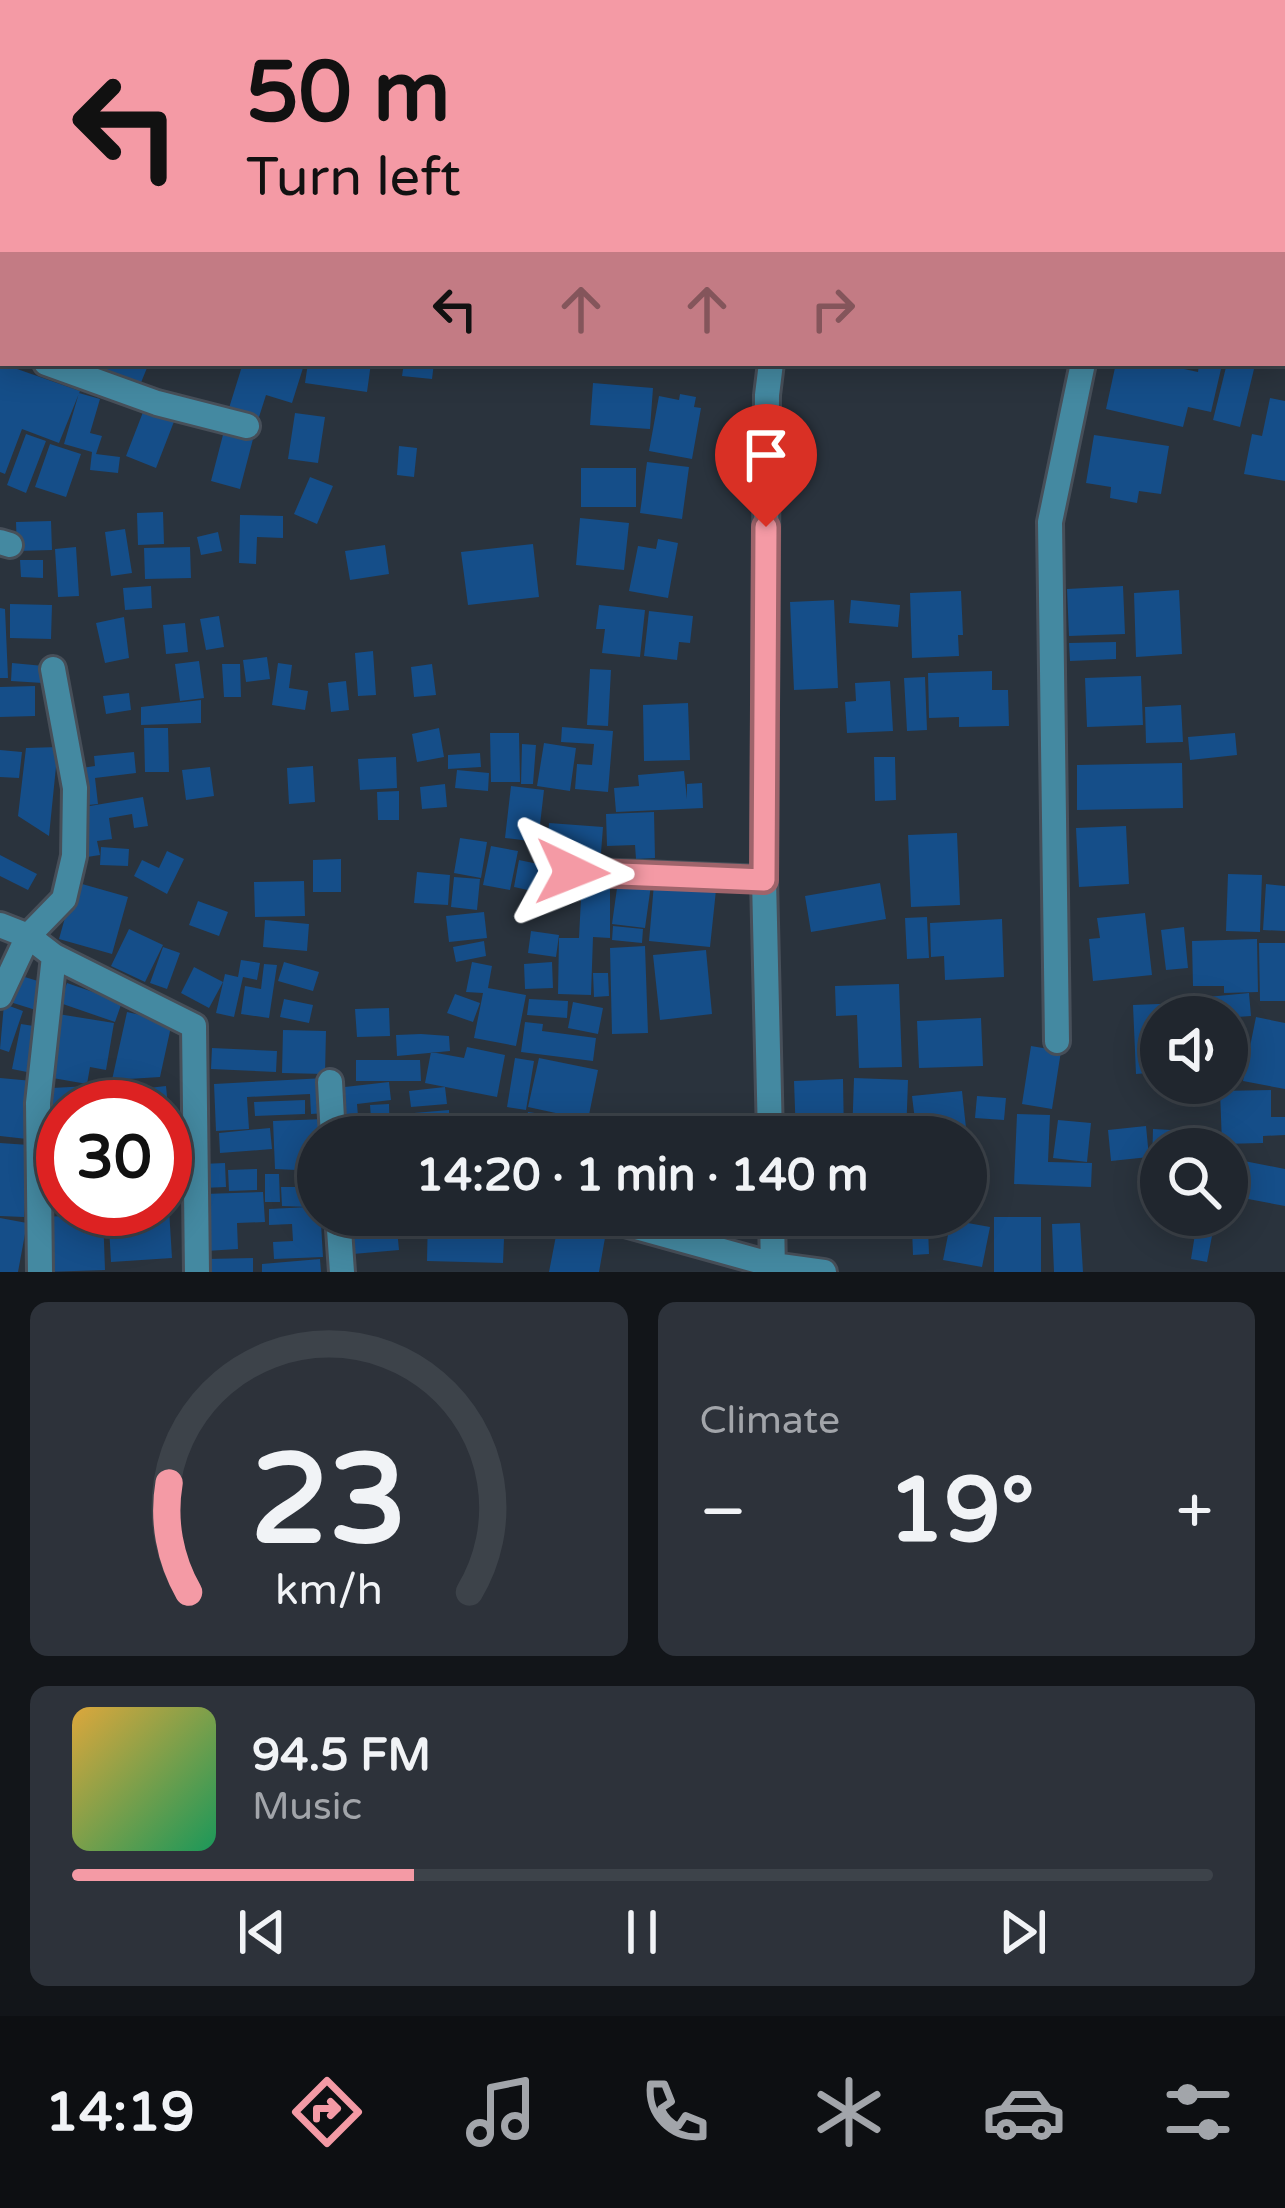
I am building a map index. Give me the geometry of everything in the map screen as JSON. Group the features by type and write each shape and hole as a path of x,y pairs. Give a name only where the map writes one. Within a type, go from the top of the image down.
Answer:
{"street":[{"path":"54,366 157,403 247,426"},
{"path":"770,1116 764,880 771,366"},
{"path":"1057,1041 1050,521 1082,366"},
{"path":"0,996 28,936 64,899 74,856 75,788 52,668"},
{"path":"572,872 764,880"},
{"path":"0,925 194,1026 197,1272"},
{"path":"40,1272 38,1103 54,956"},
{"path":"330,1082 332,1116"},
{"path":"339,1236 342,1272"},
{"path":"664,1236 773,1269 824,1272"},
{"path":"772,1236 773,1269"}],"building":[{"path":"0,366 80,391 59,443 22,429 5,474 0,472"},
{"path":"97,366 148,366 140,385"},
{"path":"242,366 303,368 292,403 266,395 259,417 229,408"},
{"path":"308,366 371,366 367,392 305,383"},
{"path":"404,366 434,366 432,379 402,376"},
{"path":"1115,366 1170,366 1198,372 1199,366 1221,369 1211,412 1188,407 1183,427 1106,409"},
{"path":"1226,366 1254,369 1240,427 1213,420"},
{"path":"593,383 653,388 650,429 590,425"},
{"path":"79,393 100,399 90,433 102,436 96,454 120,457 118,473 90,470 92,452 64,444"},
{"path":"680,394 696,397 694,407 701,408 692,459 649,451 659,396 679,400"},
{"path":"1270,398 1285,401 1285,481 1244,474 1252,434 1262,436"},
{"path":"145,407 175,419 156,468 126,456"},
{"path":"295,413 325,417 318,463 288,459"},
{"path":"224,431 245,431 253,439 240,489 211,481"},
{"path":"26,434 46,441 26,493 7,485"},
{"path":"1094,435 1169,446 1161,494 1139,491 1137,503 1110,498 1111,487 1086,483"},
{"path":"50,444 81,454 66,497 35,487"},
{"path":"399,446 417,448 414,477 397,475"},
{"path":"647,462 689,467 682,519 640,513"},
{"path":"581,468 636,468 636,507 581,507"},
{"path":"310,477 333,486 317,524 294,514"},
{"path":"163,512 164,544 138,545 137,513"},
{"path":"240,515 283,516 283,538 257,537 256,564 239,563"},
{"path":"580,518 629,523 624,570 576,565"},
{"path":"51,521 52,550 17,551 16,522"},
{"path":"125,529 132,573 111,576 105,532"},
{"path":"218,532 222,551 201,555 197,537"},
{"path":"658,539 678,543 668,598 629,591 638,546 656,549"},
{"path":"533,544 539,597 468,605 461,552"},
{"path":"385,545 389,574 350,580 345,551"},
{"path":"76,547 79,596 58,597 55,549"},
{"path":"190,547 191,578 145,579 144,548"},
{"path":"20,560 43,560 43,578 21,577"},
{"path":"151,586 152,608 125,610 123,588"},
{"path":"1123,586 1125,634 1069,636 1067,589"},
{"path":"1179,590 1182,654 1136,657 1134,593"},
{"path":"961,591 959,656 912,658 910,593"},
{"path":"834,600 838,688 794,690 790,602"},
{"path":"851,600 900,605 898,627 849,623"},
{"path":"10,604 52,605 51,639 10,638"},
{"path":"599,605 645,610 640,657 602,653 605,629 596,629"},
{"path":"0,608 5,609 8,678 0,678"},
{"path":"649,611 693,616 690,643 679,642 677,660 644,656"},
{"path":"219,616 224,647 206,650 200,619"},
{"path":"124,617 129,658 105,663 96,623"},
{"path":"185,623 188,652 166,654 163,625"},
{"path":"1116,642 1116,659 1070,661 1069,643"},
{"path":"373,651 376,695 358,696 355,653"},
{"path":"267,657 270,679 246,682 243,660"},
{"path":"199,661 204,698 180,701 175,664"},
{"path":"12,663 44,666 43,683 11,681"},
{"path":"278,663 292,665 289,688 308,691 305,710 272,705"},
{"path":"222,664 240,664 241,697 224,697"},
{"path":"432,664 436,695 414,697 411,667"},
{"path":"590,669 611,670 608,726 587,725"},
{"path":"992,671 992,690 1008,690 1009,726 959,727 959,717 929,718 928,673"},
{"path":"1141,676 1143,725 1087,727 1085,678"},
{"path":"925,677 927,730 907,731 904,678"},
{"path":"346,681 349,710 331,712 328,683"},
{"path":"890,681 893,731 847,733 845,702 856,701 855,683"},
{"path":"35,686 35,716 0,717 0,687"},
{"path":"129,693 131,710 106,714 103,696"},
{"path":"201,700 201,723 141,725 141,707"},
{"path":"688,703 690,760 644,761 643,705"},
{"path":"1181,705 1183,742 1146,743 1145,707"},
{"path":"562,727 613,731 608,792 575,789 577,764 592,765 594,744 561,742"},
{"path":"144,728 168,728 169,772 145,772"},
{"path":"439,728 444,757 417,762 412,734"},
{"path":"490,733 519,733 520,782 491,782"},
{"path":"1235,733 1237,755 1190,760 1188,737"},
{"path":"544,743 576,748 570,791 537,786"},
{"path":"522,744 536,745 533,784 521,784"},
{"path":"58,747 49,836 18,816 26,748"},
{"path":"0,750 22,752 19,778 0,777"},
{"path":"134,752 136,773 95,778 98,804 79,806 75,769 95,766 94,756"},
{"path":"480,753 481,767 448,769 448,755"},
{"path":"396,757 397,788 360,790 358,759"},
{"path":"874,757 895,757 896,800 875,801"},
{"path":"1182,763 1183,808 1077,810 1077,765"},
{"path":"313,766 315,802 289,804 287,768"},
{"path":"210,767 214,796 186,800 182,770"},
{"path":"457,770 489,773 488,791 455,788"},
{"path":"684,771 687,799 687,784 702,783 703,808 616,812 614,788 639,786 638,775"},
{"path":"445,784 447,807 422,809 420,787"},
{"path":"511,786 544,790 538,842 505,838"},
{"path":"399,791 399,820 378,820 377,792"},
{"path":"143,797 148,826 134,828 132,814 109,818 112,839 97,841 100,855 87,857 78,808"},
{"path":"654,812 655,858 636,859 635,845 607,846 606,814"},
{"path":"549,823 603,827 601,853 547,850"},
{"path":"1126,826 1129,884 1079,887 1076,828"},
{"path":"957,833 960,905 911,907 908,835"},
{"path":"460,838 487,842 481,878 454,873"},
{"path":"491,846 518,851 510,890 483,885"},
{"path":"101,847 129,849 128,866 100,865"},
{"path":"167,851 184,859 167,894 134,876 142,860 159,868"},
{"path":"0,855 37,874 28,890 0,876"},
{"path":"341,859 341,892 313,892 313,860"},
{"path":"519,860 543,865 537,892 514,887"},
{"path":"417,872 450,875 448,905 414,903"},
{"path":"1228,874 1262,875 1260,932 1226,931"},
{"path":"454,877 480,879 477,910 451,907"},
{"path":"304,881 305,916 255,917 254,882"},
{"path":"571,881 610,883 610,938 593,937 591,995 558,994 559,938 579,938 581,898 570,898"},
{"path":"618,881 651,885 645,928 612,924"},
{"path":"75,882 128,897 112,954 59,939"},
{"path":"880,883 886,919 811,932 805,896"},
{"path":"654,884 716,890 710,947 649,941"},
{"path":"1266,884 1285,886 1285,931 1263,930"},
{"path":"198,901 228,912 219,936 189,925"},
{"path":"484,912 487,938 449,942 446,916"},
{"path":"1145,913 1152,975 1093,981 1089,939 1100,938 1097,918"},
{"path":"927,917 929,958 907,959 905,918"},
{"path":"1002,919 1004,977 945,980 944,956 931,957 930,923"},
{"path":"265,920 309,924 307,951 263,947"},
{"path":"613,926 643,929 642,943 612,940"},
{"path":"1184,927 1188,968 1166,970 1161,930"},
{"path":"129,929 163,945 145,982 111,966"},
{"path":"531,931 559,935 556,957 528,953"},
{"path":"1257,939 1258,992 1224,993 1224,986 1193,986 1192,941"},
{"path":"484,941 486,956 456,962 453,947"},
{"path":"1259,943 1285,943 1285,1001 1260,1001"},
{"path":"645,946 648,1033 612,1034 610,948"},
{"path":"163,947 180,953 167,989 150,983"},
{"path":"706,950 712,1014 660,1020 653,955"},
{"path":"241,960 260,963 257,980 243,977 234,1017 216,1013 225,974 238,977"},
{"path":"284,962 319,972 313,991 278,981"},
{"path":"472,962 492,966 488,988 526,995 516,1046 474,1038 483,993 466,992"},
{"path":"552,962 553,988 525,989 524,964"},
{"path":"264,964 277,965 269,1018 241,1014 245,986 261,989"},
{"path":"194,967 223,982 209,1008 181,993"},
{"path":"593,973 608,973 609,996 594,997"},
{"path":"18,975 48,984 39,1011 10,1002"},
{"path":"67,983 122,1002 115,1022 60,1003"},
{"path":"899,984 902,1067 859,1068 857,1015 836,1016 835,986"},
{"path":"1249,993 1251,1016 1248,996 1218,996"},
{"path":"455,994 480,1003 473,1022 447,1013"},
{"path":"284,999 313,1005 309,1023 280,1017"},
{"path":"529,999 568,1001 567,1018 527,1015"},
{"path":"573,1002 603,1008 598,1034 568,1028"},
{"path":"4,1004 23,1011 9,1052 0,1049"},
{"path":"1133,1005 1140,1005 1140,1074 1136,1074"},
{"path":"389,1008 390,1036 357,1037 355,1009"},
{"path":"127,1012 172,1022 160,1077 112,1080"},
{"path":"58,1014 114,1023 106,1070 90,1067 88,1080 47,1077"},
{"path":"1256,1017 1285,1023 1285,1089 1248,1082"},
{"path":"981,1018 983,1066 919,1068 917,1021"},
{"path":"525,1022 543,1024 542,1031 596,1038 593,1061 521,1052"},
{"path":"21,1024 40,1027 32,1073 12,1069"},
{"path":"283,1030 326,1031 325,1074 282,1073"},
{"path":"396,1035 449,1036 450,1051 397,1056"},
{"path":"1031,1046 1061,1051 1052,1109 1022,1104"},
{"path":"467,1047 505,1055 497,1097 425,1083 431,1052 464,1058"},
{"path":"212,1048 277,1051 276,1072 211,1069"},
{"path":"515,1058 534,1061 526,1110 507,1107"},
{"path":"539,1058 598,1070 589,1116 528,1107"},
{"path":"356,1060 420,1060 421,1081 356,1081"},
{"path":"0,1078 33,1081 27,1139 0,1136"},
{"path":"325,1078 326,1113 311,1114 310,1094 247,1097 249,1129 216,1131 214,1084"},
{"path":"854,1078 908,1080 907,1116 853,1116"},
{"path":"843,1079 844,1116 795,1116 794,1081"},
{"path":"389,1082 391,1100 357,1104 358,1116 340,1116 336,1088"},
{"path":"445,1087 447,1104 411,1107 409,1091"},
{"path":"1248,1090 1271,1090 1271,1117 1285,1117 1285,1135 1263,1136 1263,1143 1248,1143 1248,1128 1221,1128 1220,1104 1248,1104"},
{"path":"962,1091 965,1116 914,1116 912,1096"},
{"path":"977,1096 1006,1098 1004,1120 975,1116"},
{"path":"305,1100 305,1114 255,1116 254,1102"},
{"path":"389,1104 389,1116 371,1116 370,1105"},
{"path":"449,1110 449,1116 414,1116"},
{"path":"1017,1114 1050,1115 1048,1162 1092,1163 1091,1187 1014,1184"},
{"path":"297,1120 297,1170 275,1169 273,1121"},
{"path":"1058,1120 1091,1123 1087,1162 1053,1158"},
{"path":"1146,1126 1140,1128 1140,1158 1111,1161 1108,1130"},
{"path":"270,1128 272,1149 220,1153 219,1133"},
{"path":"0,1143 29,1145 24,1217 0,1216"},
{"path":"1248,1162 1285,1169 1285,1206 1248,1199"},
{"path":"225,1163 226,1187 202,1188 201,1164"},
{"path":"257,1169 257,1190 229,1191 228,1170"},
{"path":"265,1174 279,1174 280,1202 265,1202"},
{"path":"281,1187 297,1187 297,1207 282,1206"},
{"path":"263,1192 265,1222 237,1223 238,1249 206,1251 204,1194"},
{"path":"297,1208 297,1236 322,1236 323,1257 274,1259 273,1242 293,1241 292,1224 269,1225 269,1209"},
{"path":"994,1217 1041,1217 1041,1272 994,1272"},
{"path":"0,1218 27,1223 18,1272 0,1272"},
{"path":"1080,1223 1083,1272 1054,1272 1052,1224"},
{"path":"990,1227 982,1267 943,1260 948,1236 987,1236"},
{"path":"44,1236 104,1236 105,1270 45,1272"},
{"path":"110,1236 171,1236 172,1258 111,1262"},
{"path":"351,1236 398,1236 399,1250 353,1254"},
{"path":"428,1236 504,1236 503,1263 427,1261"},
{"path":"556,1236 605,1236 599,1272 549,1272"},
{"path":"912,1236 928,1236 929,1254 913,1255"},
{"path":"1195,1236 1212,1236 1207,1262 1191,1259"},
{"path":"253,1258 253,1272 206,1272 206,1259"},
{"path":"320,1259 321,1272 262,1272 262,1264"}],"route":[{"path":"572,872 764,880 766,527"}]}
